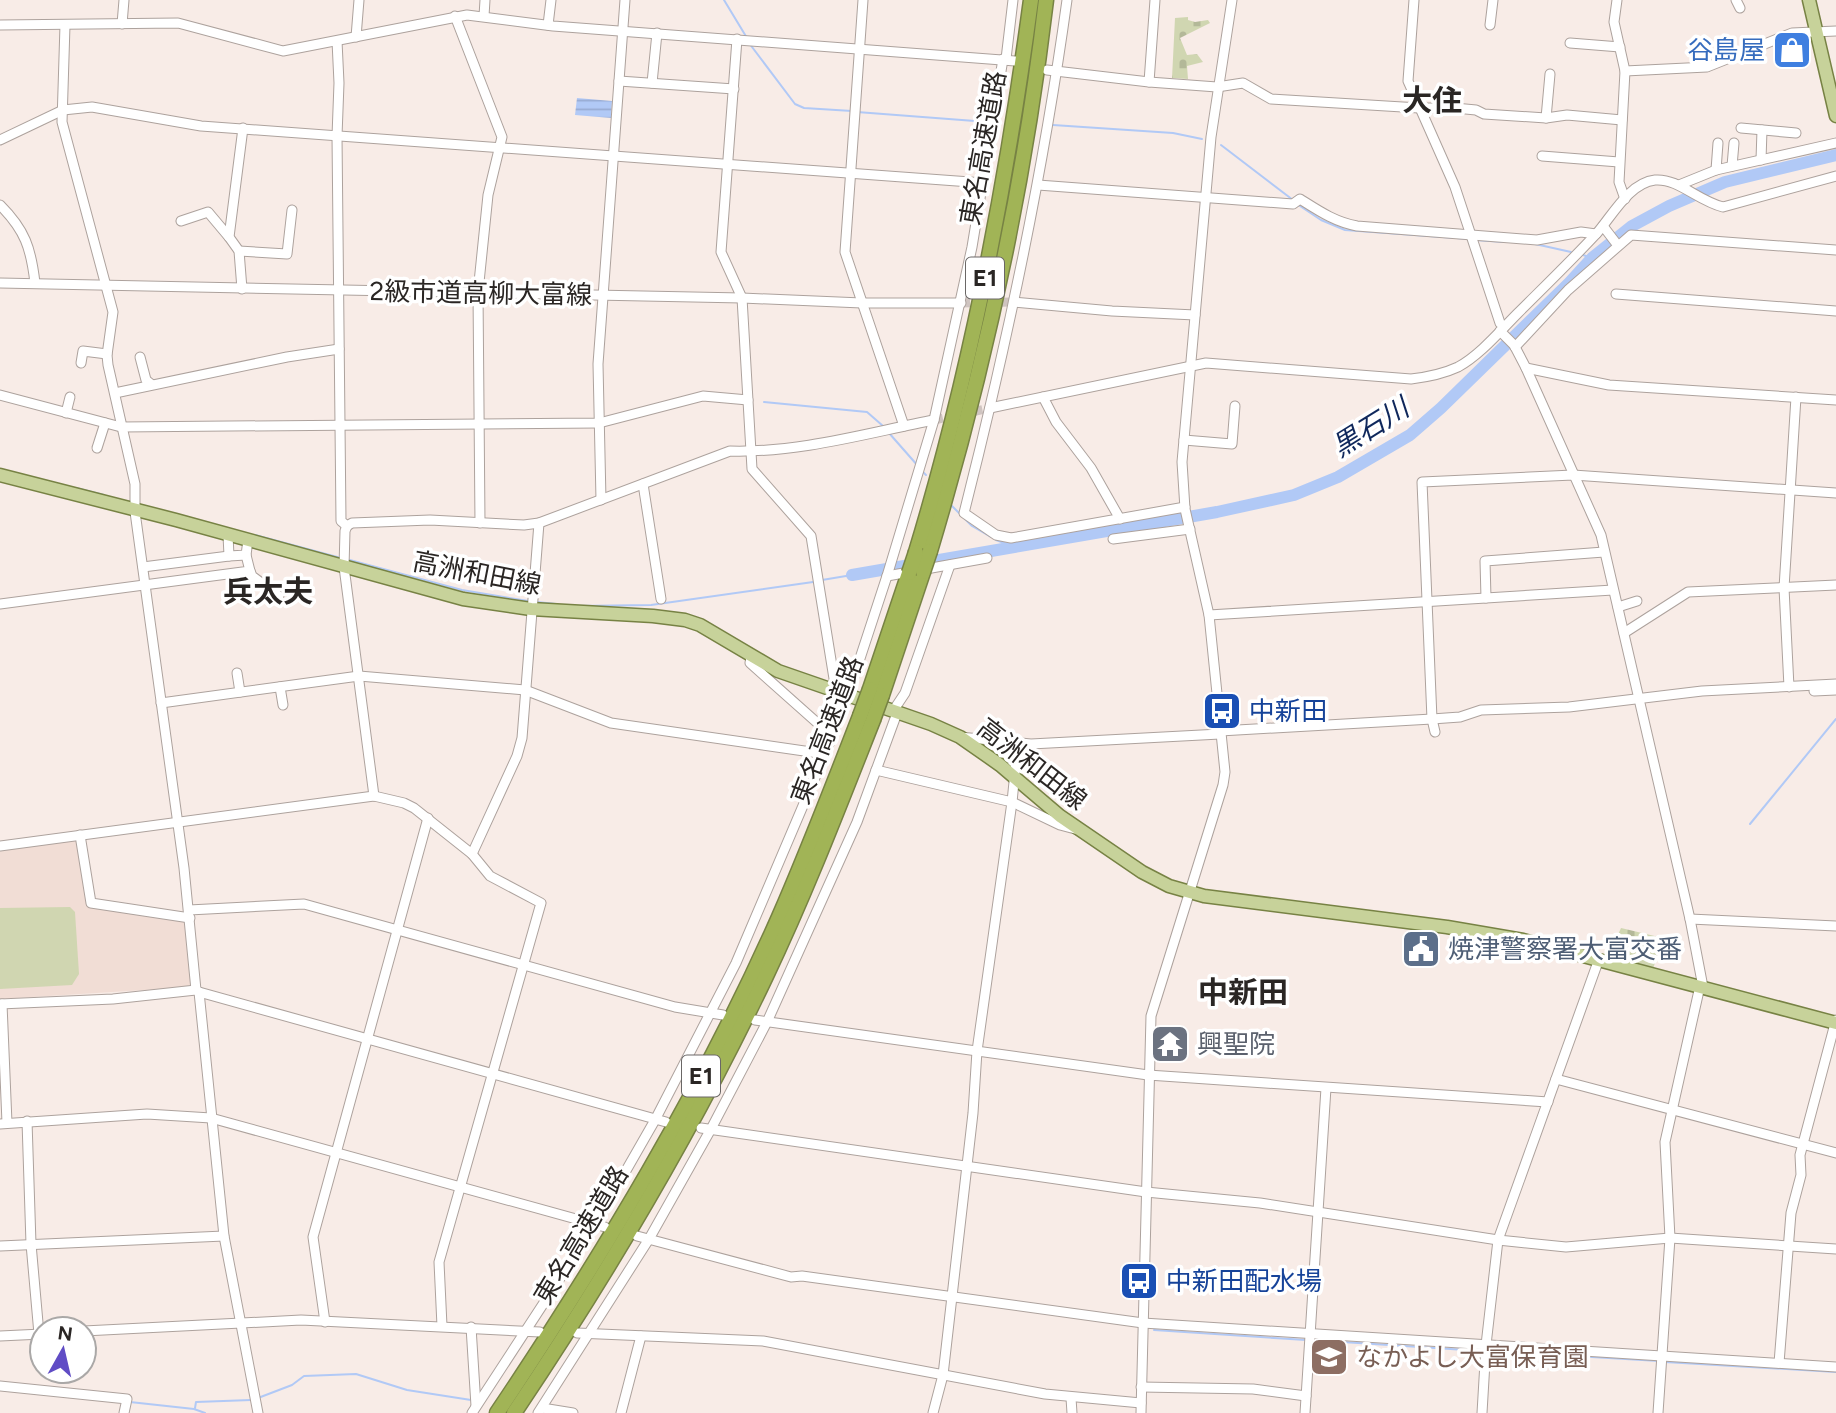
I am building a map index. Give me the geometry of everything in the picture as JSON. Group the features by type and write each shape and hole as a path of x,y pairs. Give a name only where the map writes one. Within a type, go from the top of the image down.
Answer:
{"highway":[{"name":"東名高速道路","path":"497,1413 601,1251 708,1062 779,917 867,718 870,689 909,573 923,552 936,484 978,316 1009,157 1031,0"},
{"name":"東名高速道路","path":"514,1413 613,1258 737,1036 768,973 829,832 923,552 977,380 1007,243 1035,83 1046,0"}],"main road":[{"path":"1809,0 1836,116"},
{"name":"高洲和田線","path":"0,475 463,599 531,609 685,620 714,632 778,671 960,737 1014,776 1079,830 1142,872 1169,886 1189,892 1497,935 1836,1022"}],"street":[{"path":"122,24 124,0"},
{"path":"356,37 359,0"},
{"path":"484,16 485,0"},
{"path":"548,25 551,0"},
{"path":"601,500 598,364 625,0"},
{"path":"863,0 845,253 904,426"},
{"path":"474,1410 601,1225 736,963 832,736 842,693 888,574 934,420 961,303 1008,60 1013,0"},
{"path":"1067,0 1052,71 1038,186 1014,302 964,513 996,535 1011,538 1185,508"},
{"path":"1149,82 1155,0"},
{"path":"577,1333 763,1341 1071,1398 1141,1408 1151,1016 1225,772 1209,615 1185,508 1182,481 1190,366 1217,87 1232,0"},
{"path":"1414,0 1408,81 1455,187 1500,323 1526,368 1601,535 1690,919 1702,987 1665,1142 1670,1238 1658,1413"},
{"path":"1490,25 1493,0"},
{"path":"1617,0 1614,22 1625,71 1619,182 1625,199"},
{"path":"454,16 502,137 488,195 478,292 480,523"},
{"path":"0,25 177,23 283,51 454,16 484,16 548,25 1008,60"},
{"path":"65,25 62,122 113,313 107,354 135,484 135,512 190,914 224,1236 258,1413"},
{"path":"1625,71 1707,67 1792,33 1836,31"},
{"path":"652,83 657,33"},
{"path":"737,39 721,252 742,298 752,469 811,536 842,693"},
{"path":"337,41 341,522 347,526"},
{"path":"1570,43 1620,47"},
{"path":"1052,71 1217,87 1243,83 1271,99 1455,108 1476,110 1484,114 1546,118 1567,114 1622,120"},
{"path":"1546,118 1550,74"},
{"path":"619,80 734,89"},
{"path":"0,140 63,110 92,107 201,126 984,183"},
{"path":"229,237 243,128"},
{"path":"1741,128 1796,133"},
{"path":"1761,160 1762,130"},
{"path":"1716,170 1718,143"},
{"path":"1732,166 1734,143"},
{"path":"1679,185 1716,170 1836,143"},
{"path":"1542,156 1619,162"},
{"path":"990,408 1206,363 1401,378 1427,377 1459,366 1503,330 1602,231 1634,189 1652,180 1671,181 1708,204 1723,207 1836,176"},
{"path":"1038,186 1207,199 1297,202 1342,223 1472,238 1537,240 1602,231 1616,243"},
{"path":"0,205 14,219 29,246 35,284"},
{"path":"239,251 287,254 292,211"},
{"path":"181,221 208,212 239,251 242,289"},
{"path":"1514,346 1568,290 1630,235 1836,250"},
{"name":"2級市道高柳大富線","path":"0,283 961,303"},
{"path":"1616,294 1836,311"},
{"path":"1014,302 1195,315"},
{"path":"115,393 287,357 339,349"},
{"path":"81,363 83,351 107,354"},
{"path":"140,357 146,380 151,384"},
{"path":"1526,368 1609,384 1836,400"},
{"path":"0,395 121,427 599,423 704,396 748,400"},
{"path":"66,413 70,397"},
{"path":"1043,397 1056,422 1091,468 1120,519"},
{"path":"1789,687 1784,588 1796,397"},
{"path":"1184,440 1232,444 1235,406"},
{"path":"373,796 344,567 347,526 352,523 430,520 524,526 539,523 730,451 751,452 806,446 934,420"},
{"path":"97,448 105,423"},
{"path":"1435,732 1432,719 1422,482 1573,475 1836,493"},
{"path":"643,484 661,599"},
{"path":"472,854 517,756 522,738 539,523"},
{"path":"1113,539 1190,527"},
{"path":"228,535 229,556"},
{"path":"248,540 246,555 252,576 279,596"},
{"path":"1486,598 1485,561 1604,552"},
{"path":"143,567 246,555"},
{"path":"888,574 987,558"},
{"path":"573,1413 540,1411 649,1239 706,1128 767,1022 857,822 950,565"},
{"path":"0,604 250,571"},
{"path":"1624,633 1689,592 1836,585"},
{"path":"1209,615 1613,590"},
{"path":"1618,607 1637,601"},
{"path":"751,657 750,663 832,736"},
{"path":"237,673 240,692"},
{"path":"161,703 359,676 525,690 611,723 825,754"},
{"path":"960,737 1031,744 1460,717 1481,710 1569,707 1702,691 1836,684"},
{"path":"280,687 282,705"},
{"path":"1638,698 1647,700 1836,691"},
{"path":"933,1413 943,1375 973,1113 976,1051 1012,802 1018,742"},
{"path":"876,771 1012,802 1060,825 1079,830"},
{"path":"0,846 373,796 404,803 428,818 472,854 491,876 541,903 439,1262 442,1326"},
{"path":"325,1321 313,1237 428,818"},
{"path":"80,835 91,903 190,914 304,904 675,1007 723,1015"},
{"path":"1690,919 1836,926"},
{"path":"1482,1413 1486,1345 1498,1240 1599,960"},
{"path":"601,1225 211,1118 147,1114 3,1124 1,1004 113,999 198,991 666,1122"},
{"path":"755,1020 1148,1075 1548,1102"},
{"path":"1779,1363 1791,1213 1801,1175 1802,1143 1836,1022"},
{"path":"1556,1079 1836,1153"},
{"path":"1305,1413 1326,1088"},
{"path":"27,1121 31,1244 38,1315"},
{"path":"706,1128 1146,1192 1261,1203 1498,1240 1566,1247 1670,1238 1836,1249"},
{"path":"0,1246 224,1236"},
{"path":"637,1236 791,1278 802,1276 1143,1323 1836,1367"},
{"path":"98,1330 241,1322 325,1321 540,1332"},
{"path":"471,1327 474,1410"},
{"path":"0,1336 28,1335"},
{"path":"621,1413 641,1336"},
{"path":"0,1385 126,1405"},
{"path":"1141,1387 1253,1389 1306,1396"},
{"path":"1071,1398 1072,1413"}],"shaded area":[{"path":"78,840 87,906 187,920 193,987 0,999 0,851"}],"green space":[{"path":"1188,17 1188,20 1195,22 1208,20 1210,23 1180,38 1187,55 1197,54 1203,62 1187,66 1188,79 1172,78 1175,18"},
{"path":"70,907 75,912 79,974 72,985 0,989 0,908"},
{"path":"1621,928 1663,938 1653,969 1608,957"}],"water":[{"path":"577,98 612,101 611,118 575,115"}],"waterway":[{"path":"724,0 747,38"},
{"path":"749,43 795,104 804,108 852,111"},
{"path":"857,112 988,122"},
{"path":"1053,125 1173,133 1202,139"},
{"path":"1221,145 1293,200"},
{"name":"黒石川","path":"852,575 1217,512 1294,495 1338,477 1410,435 1441,408 1592,258 1632,226 1669,206 1725,182 1836,155"},
{"path":"1297,204 1321,220 1345,230 1470,239"},
{"path":"1475,240 1505,242"},
{"path":"1535,244 1571,252"},
{"path":"1583,255 1592,258"},
{"path":"764,402 867,412 883,426"},
{"path":"889,433 918,466"},
{"path":"921,470 926,475"},
{"path":"76,488 104,495"},
{"path":"952,506 972,526 991,537"},
{"path":"255,535 341,558"},
{"path":"996,540 1012,546"},
{"path":"346,559 462,590 528,601"},
{"path":"822,580 852,575"},
{"path":"576,606 651,605 813,582"},
{"path":"537,602 556,604"},
{"path":"1750,824 1836,719"},
{"path":"1154,1330 1306,1340"},
{"path":"1312,1340 1481,1351"},
{"path":"1490,1351 1659,1361"},
{"path":"1665,1362 1836,1372"},
{"path":"258,1398 292,1385 304,1376 356,1374 407,1390 471,1400"},
{"path":"195,1408 196,1402 251,1400"},
{"path":"130,1402 194,1409 205,1413"}],"tunnel":[{"path":"961,303 1014,302"},
{"path":"934,420 990,408"}],"place":[{"name":"谷島屋","path":"1792,50"},
{"name":"中新田","path":"1222,711"},
{"name":"焼津警察署大富交番","path":"1421,949"},
{"name":"興聖院","path":"1170,1044"},
{"name":"中新田配水場","path":"1139,1281"},
{"name":"なかよし大富保育園","path":"1329,1357"}],"district":[{"name":"大住","path":"1432,101"},
{"name":"兵太夫","path":"268,592"},
{"name":"中新田","path":"1243,993"}]}
